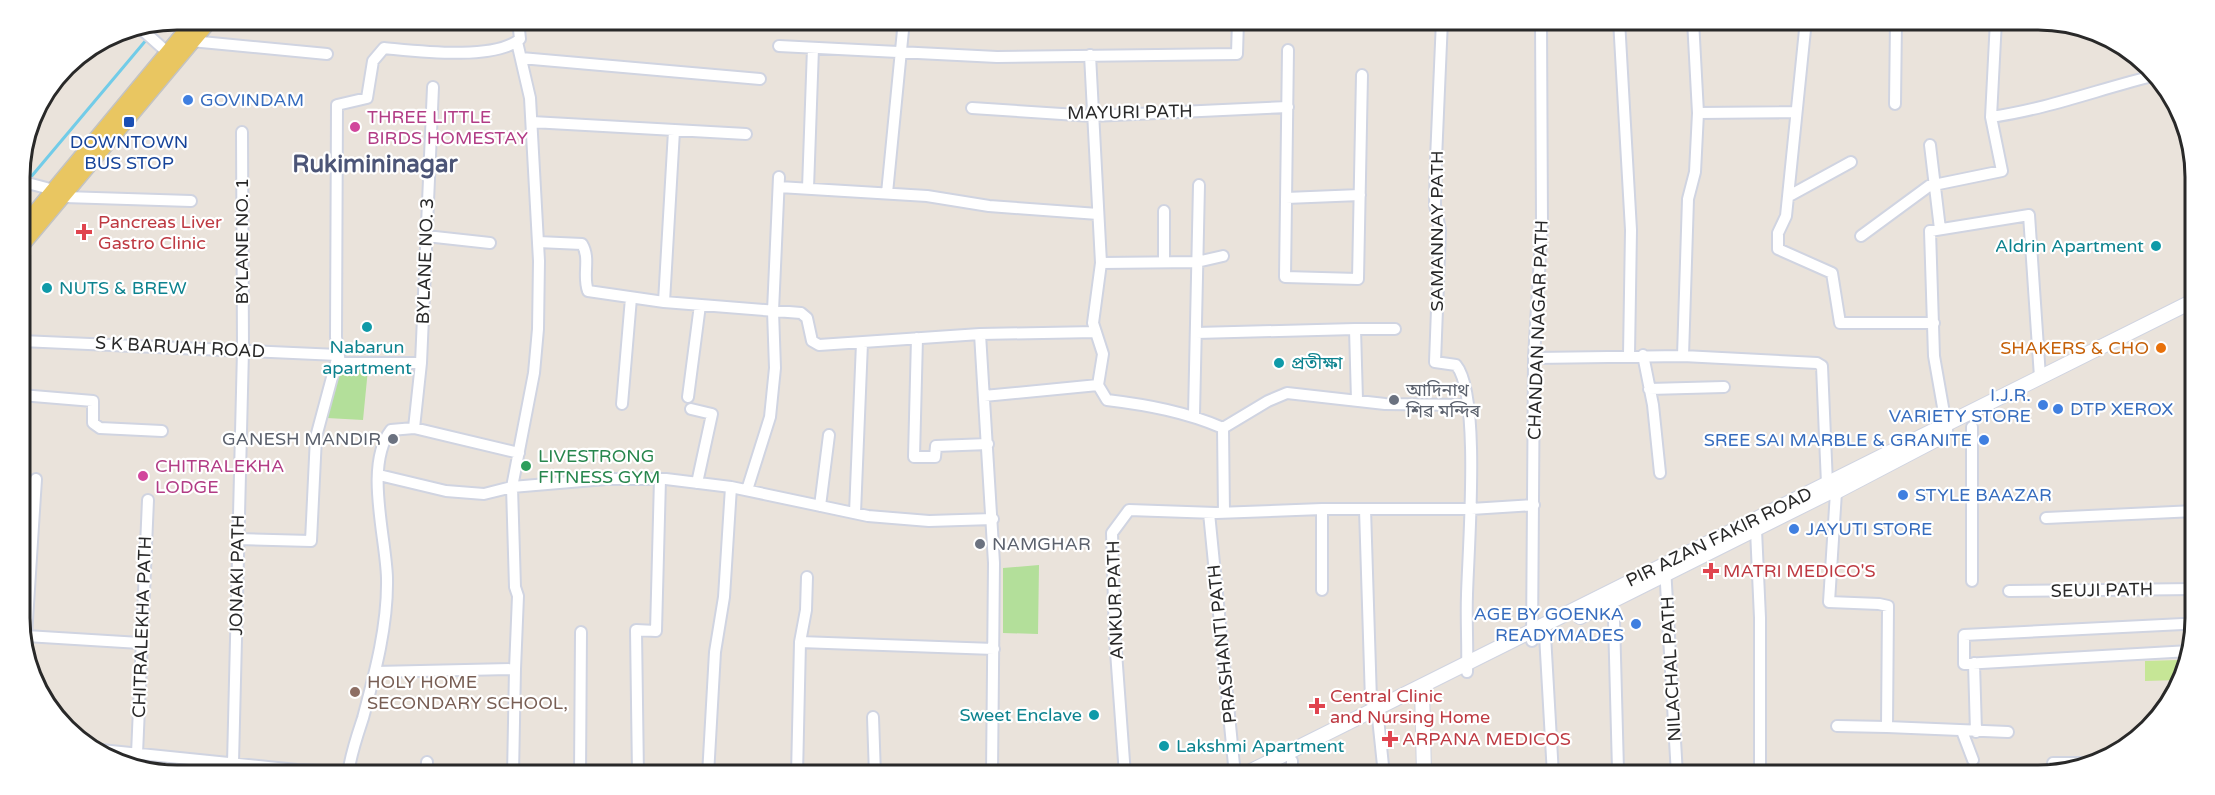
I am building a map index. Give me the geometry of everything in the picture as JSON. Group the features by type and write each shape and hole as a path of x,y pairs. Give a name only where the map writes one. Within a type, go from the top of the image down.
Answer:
{"main road":[{"path":"30,233 167,52 186,30"},
{"path":"30,221 59,194 200,30"},
{"name":"PIR AZAN FAKIR ROAD","path":"1946,429 2040,377 2185,308"},
{"name":"PIR AZAN FAKIR ROAD","path":"1536,636 1754,525 1828,493 1832,488 1946,429 2185,309"},
{"name":"PIR AZAN FAKIR ROAD","path":"1284,765 1378,718 1467,668 1611,602 1666,569"},
{"path":"1421,694 1424,765"},
{"name":"PIR AZAN FAKIR ROAD","path":"1265,765 1421,694"}],"street":[{"path":"238,539 311,542 316,437 338,355 336,338 337,105 368,99 373,61 384,48 457,54 513,46 520,39 519,30"},
{"path":"887,193 903,30"},
{"path":"779,46 997,57 1237,54 1238,30"},
{"name":"SAMANNAY PATH","path":"1442,30 1435,205 1440,230 1435,362 1456,365 1463,374 1467,405 1471,509 1467,668"},
{"name":"CHANDAN NAGAR PATH","path":"1541,30 1542,223 1534,358 1536,636 1552,765"},
{"path":"1620,30 1631,230 1629,355"},
{"path":"1683,356 1688,199 1695,172 1698,113 1694,30"},
{"path":"1805,30 1789,196 1786,216 1778,233 1778,249 1832,273 1840,323 1934,323"},
{"path":"1895,104 1896,30"},
{"path":"1861,236 1906,202 1934,185 2002,171 1991,117 1995,30"},
{"path":"146,33 167,52"},
{"path":"191,40 327,54"},
{"path":"513,765 518,596 515,587 512,487 534,374 538,329 538,242 532,122 530,98 517,42"},
{"path":"808,188 813,48"},
{"path":"1288,50 1285,277 1358,279 1362,75"},
{"path":"1090,56 1101,264 1093,323 1103,354 1098,385 1107,400 1141,404 1194,416 1223,428"},
{"path":"521,58 760,79"},
{"path":"1991,117 2027,112 2103,88 2147,78"},
{"name":"BYLANE NO. 3","path":"414,428 422,363 434,87"},
{"name":"MAYURI PATH","path":"972,108 1092,116 1288,107"},
{"path":"1698,113 1796,111"},
{"path":"532,122 746,134"},
{"path":"664,302 674,131"},
{"name":"BYLANE NO. 1","path":"242,132 243,350"},
{"path":"1930,145 1940,229"},
{"path":"1789,196 1851,162"},
{"path":"747,490 770,417 775,368 773,311 779,182 808,188 927,196 989,206 1098,214"},
{"path":"30,183 59,194 190,201"},
{"path":"1194,416 1199,185"},
{"path":"1286,198 1360,195"},
{"path":"1164,211 1164,262"},
{"path":"1946,429 1934,356 1930,231 2029,215 2040,377"},
{"path":"426,236 490,243"},
{"path":"538,242 582,244 587,252 585,283 588,291 664,302 801,313 807,318 812,341 819,345 980,334 1096,332"},
{"path":"1101,264 1197,262 1223,256"},
{"path":"622,404 631,298"},
{"path":"688,397 700,305"},
{"path":"1356,329 1357,400"},
{"path":"1196,333 1395,329"},
{"path":"980,334 993,519 992,765"},
{"path":"916,338 914,457 936,457 936,446 988,444"},
{"name":"S K BARUAH ROAD","path":"30,341 338,355 340,363 422,363"},
{"path":"855,513 862,343"},
{"name":"JONAKI PATH","path":"233,764 243,350"},
{"path":"1643,355 1659,473"},
{"path":"1534,358 1683,356 1818,363 1822,366 1832,488 1829,602 1888,606 1887,727"},
{"path":"984,396 1098,385"},
{"path":"1649,389 1724,387"},
{"path":"1223,428 1268,401 1287,393 1385,404 1467,405"},
{"path":"30,396 93,401 93,423 100,428 162,431"},
{"path":"691,409 712,414 698,483"},
{"path":"1971,581 1972,427"},
{"path":"350,765 375,672 385,609 387,576 377,507 382,441 391,430 414,428 519,453"},
{"path":"1223,428 1224,513"},
{"path":"820,506 828,435"},
{"path":"380,475 446,491 484,494 512,487 606,479 660,479 732,487 855,513 929,521 993,519"},
{"path":"30,573 36,479"},
{"path":"638,765 636,630 656,631 660,479"},
{"path":"709,765 715,652 724,597 732,487"},
{"name":"CHITRALEKHA PATH","path":"137,754 140,643 148,500"},
{"path":"1209,513 1322,509 1471,509 1534,505"},
{"path":"1322,509 1322,590"},
{"path":"1365,509 1371,701"},
{"name":"ANKUR PATH","path":"1124,765 1115,638 1112,533 1129,510 1209,513"},
{"path":"2046,518 2185,511"},
{"name":"PRASHANTI PATH","path":"1209,513 1233,765"},
{"path":"1754,525 1760,618 1760,765"},
{"name":"NILACHAL PATH","path":"1666,569 1676,765"},
{"path":"797,765 800,642 806,610 807,577"},
{"name":"SEUJI PATH","path":"2009,591 2185,589"},
{"path":"1611,602 1614,620 1618,765"},
{"path":"2181,652 1964,664 1964,635 2183,624"},
{"path":"580,765 581,632"},
{"path":"31,636 140,643"},
{"path":"800,642 994,649"},
{"path":"1974,663 1976,732"},
{"path":"375,672 515,669"},
{"path":"873,717 874,765"},
{"path":"1378,718 1383,765"},
{"path":"1837,726 2008,732"},
{"path":"1962,731 1973,760"},
{"path":"117,752 244,765"},
{"path":"2053,763 2061,763"}],"green space":[{"path":"340,368 368,369 363,420 327,418"},
{"path":"1039,565 1038,634 1003,633 1003,568"},
{"path":"2178,660 2171,680 2145,681 2145,661"}],"waterway":[{"path":"30,178 147,39"}],"place":[{"name":"GOVINDAM","path":"188,100"},
{"name":"DOWNTOWN BUS STOP","path":"129,122"},
{"name":"THREE LITTLE BIRDS HOMESTAY","path":"355,127"},
{"name":"Pancreas Liver Gastro Clinic","path":"84,232"},
{"name":"Aldrin Apartment","path":"2156,246"},
{"name":"NUTS & BREW","path":"47,288"},
{"name":"Nabarun apartment","path":"367,327"},
{"name":"SHAKERS & CHO","path":"2161,348"},
{"name":"প্রতীক্ষা","path":"1279,363"},
{"name":"আদিনাথ শিৱ মন্দিৰ","path":"1394,400"},
{"name":"I.J.R. VARIETY STORE","path":"2043,405"},
{"name":"DTP XEROX","path":"2058,409"},
{"name":"GANESH MANDIR","path":"393,439"},
{"name":"SREE SAI MARBLE & GRANITE","path":"1984,440"},
{"name":"LIVESTRONG FITNESS GYM","path":"526,466"},
{"name":"CHITRALEKHA LODGE","path":"143,476"},
{"name":"STYLE BAAZAR","path":"1903,495"},
{"name":"JAYUTI STORE","path":"1794,529"},
{"name":"NAMGHAR","path":"980,544"},
{"name":"MATRI MEDICO'S","path":"1711,571"},
{"name":"AGE BY GOENKA READYMADES","path":"1636,624"},
{"name":"HOLY HOME SECONDARY SCHOOL,","path":"355,692"},
{"name":"Central Clinic and Nursing Home","path":"1317,706"},
{"name":"Sweet Enclave","path":"1094,715"},
{"name":"ARPANA MEDICOS","path":"1390,739"},
{"name":"Lakshmi Apartment","path":"1164,746"}],"district":[{"name":"Rukimininagar","path":"375,164"}]}
